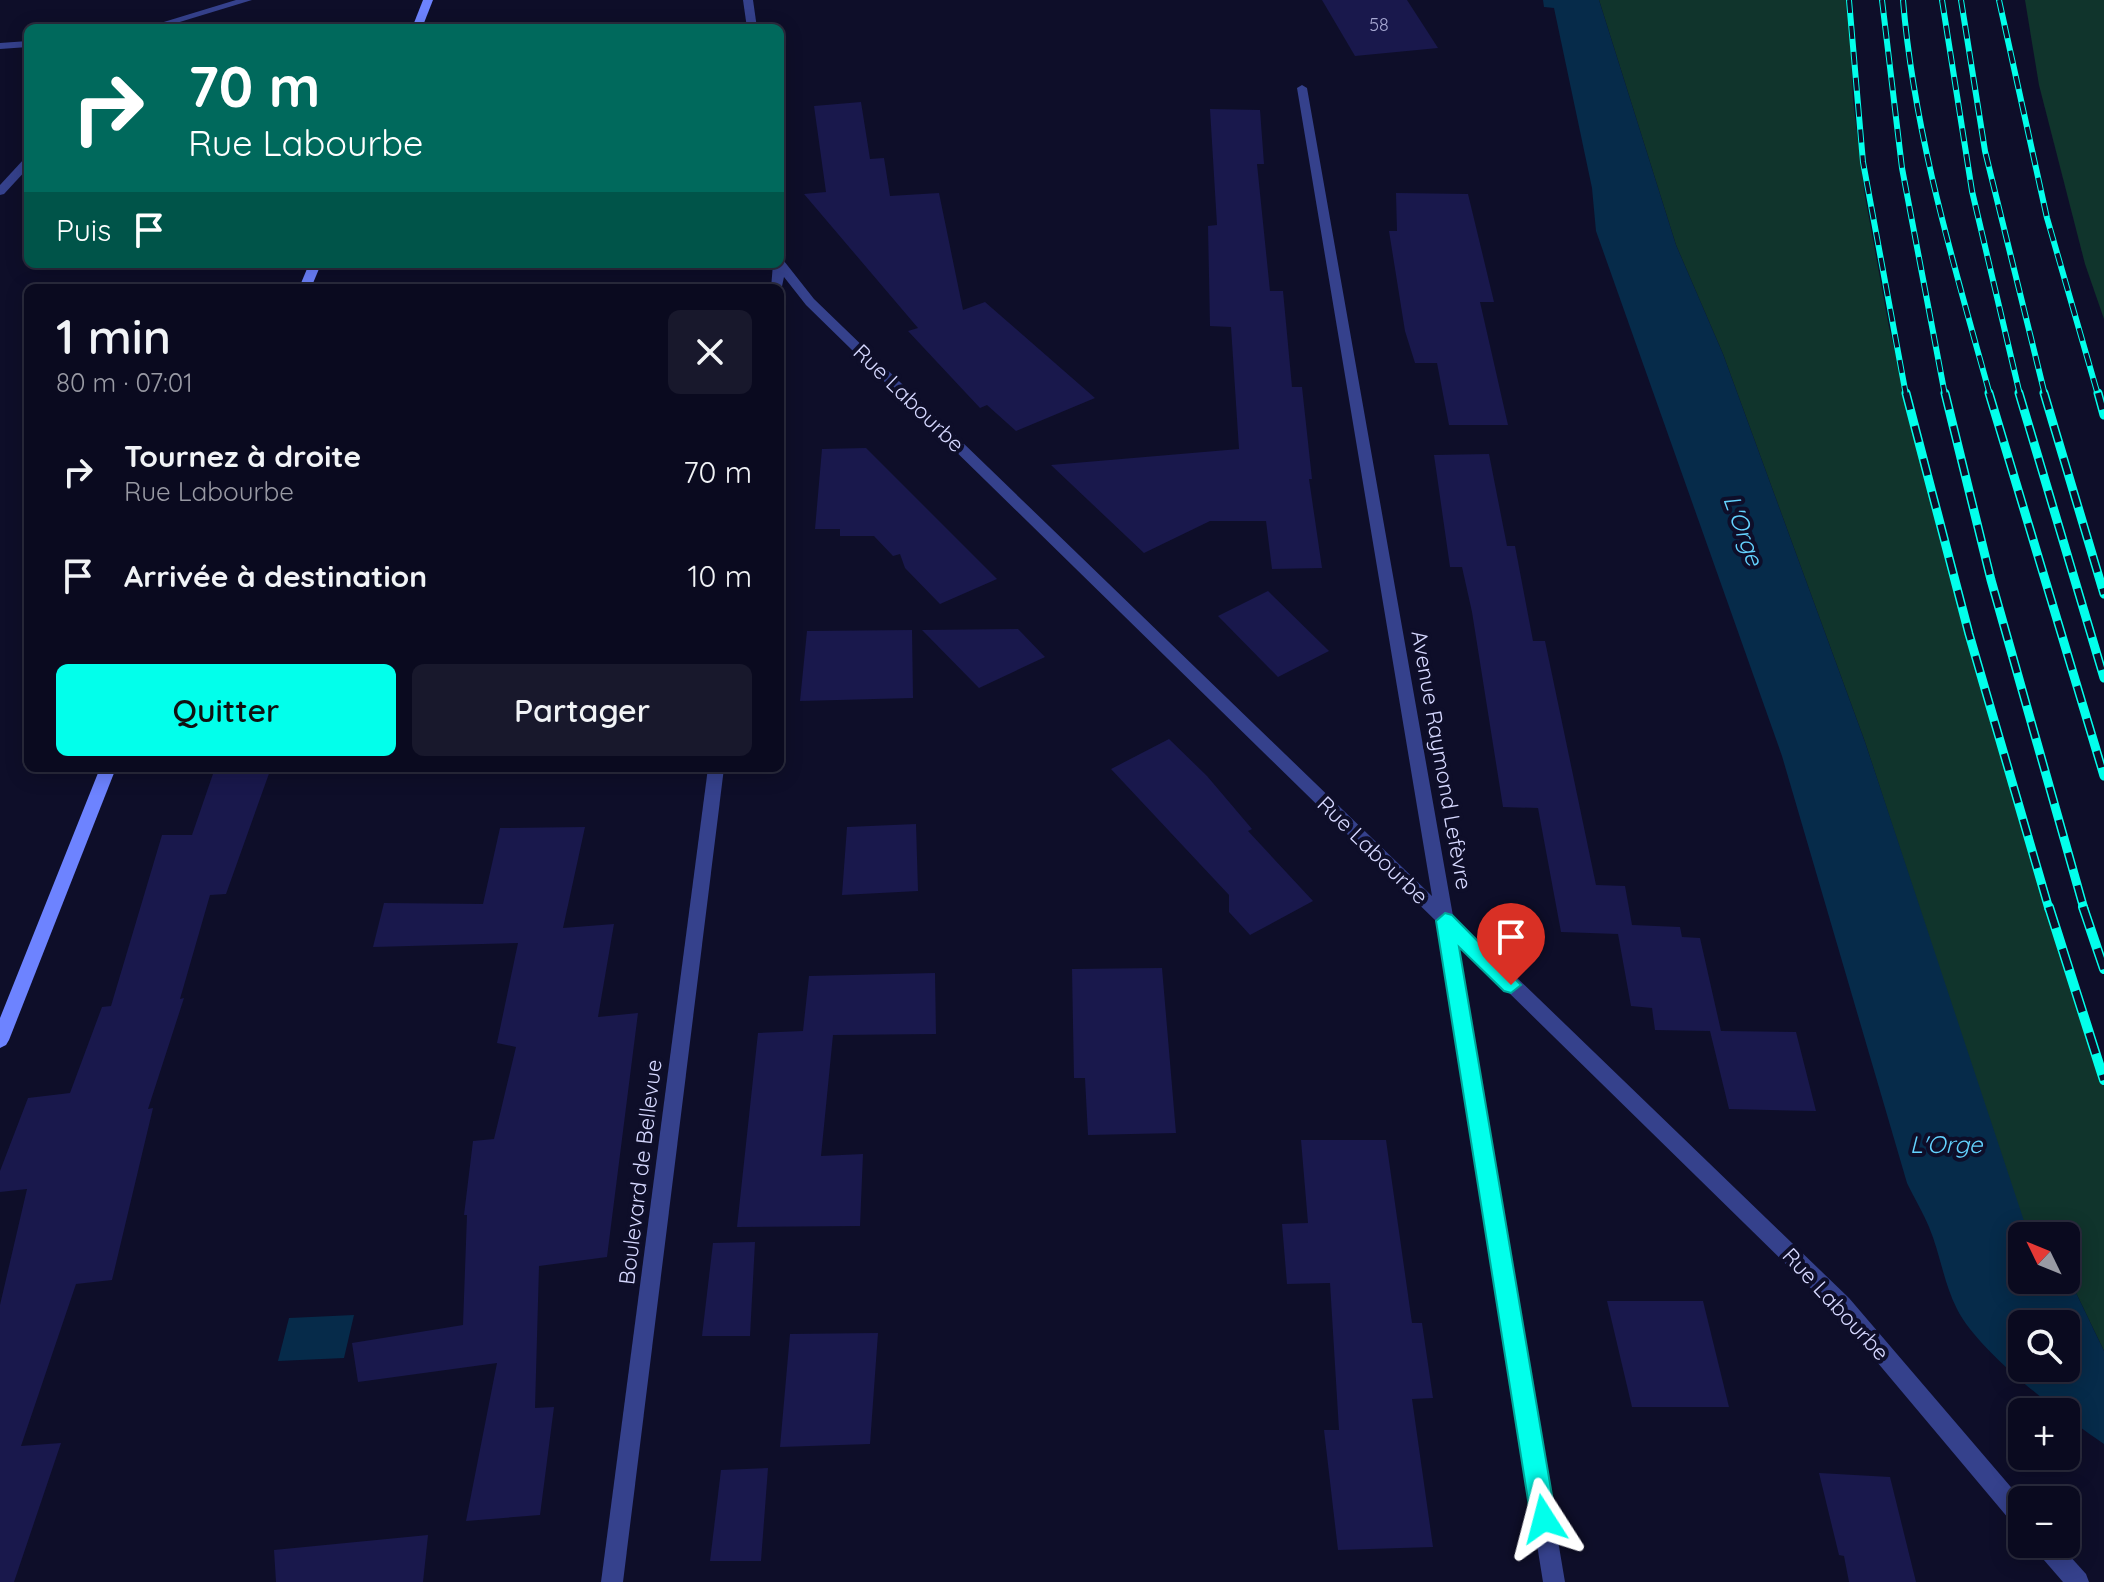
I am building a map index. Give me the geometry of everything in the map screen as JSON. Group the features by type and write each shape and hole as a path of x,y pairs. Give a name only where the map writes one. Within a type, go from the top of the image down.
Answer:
{"street":[{"path":"163,24 247,0"},
{"path":"419,24 428,0"},
{"path":"748,0 751,24"},
{"path":"0,46 24,44"},
{"name":"Avenue Raymond Lefèvre","path":"1302,88 1445,921 1554,1582"},
{"path":"0,192 24,165"},
{"name":"Rue Labourbe","path":"782,268 821,313 1842,1305 2008,1501"},
{"path":"0,1040 106,772"},
{"name":"Boulevard de Bellevue","path":"612,1582 715,772"},
{"path":"2057,1558 2078,1582"}],"green space":[{"path":"1599,0 1849,0 1853,100 1865,196 1889,327 1927,485 2007,770 2104,1076 2104,1351 2077,1294 2080,1294 2080,1222 2022,1222 1865,742 1723,354 1676,245"},
{"path":"2025,0 2104,0 2104,319 2085,264 2039,85"}],"water":[{"name":"L'Orge","path":"1543,0 1599,0 1676,245 1723,354 1865,742 2024,1222 2008,1222 2008,1294 2077,1294 2104,1351 2104,1444 2080,1427 2080,1398 2042,1398 2023,1382 2080,1382 2080,1310 2008,1310 2008,1369 1984,1345 1957,1309 1929,1227 1907,1183 1782,756 1596,231 1592,188 1554,8 1544,7"},
{"path":"354,1315 344,1358 278,1361 289,1318"}],"building":[{"path":"1322,0 1407,0 1438,48 1355,56"},
{"path":"861,102 870,159 884,158 890,196 939,193 963,310 985,302 1095,398 1016,431 987,405 980,408 908,331 918,328 804,194 826,192 814,106"},
{"path":"1210,109 1260,110 1264,164 1257,164 1270,291 1283,291 1292,387 1302,387 1312,479 1309,479 1322,568 1272,569 1266,521 1210,521 1144,553 1051,465 1239,449 1231,327 1210,326 1208,226 1217,225"},
{"path":"1396,193 1468,194 1494,302 1480,302 1508,425 1449,425 1437,363 1415,363 1405,331 1389,231 1397,231"},
{"path":"866,448 997,579 940,604 905,568 900,554 893,556 874,536 840,536 840,529 815,529 822,449"},
{"path":"1489,454 1507,546 1515,546 1533,641 1545,641 1596,885 1625,886 1632,925 1680,927 1682,937 1700,938 1721,1031 1796,1032 1816,1111 1729,1109 1710,1031 1655,1030 1652,1008 1631,1006 1618,934 1561,932 1538,808 1503,807 1472,612 1462,567 1450,567 1434,455"},
{"path":"1268,591 1329,651 1278,677 1218,616"},
{"path":"1018,629 1045,657 979,688 922,630"},
{"path":"912,630 913,698 800,701 807,631"},
{"path":"1169,739 1207,776 1252,829 1248,831 1313,901 1250,935 1229,912 1229,895 1111,769"},
{"path":"214,772 270,772 226,894 210,895 180,999 184,998 148,1109 153,1108 112,1280 76,1284 21,1446 61,1443 14,1582 0,1582 0,1305 27,1189 0,1192 0,1171 28,1098 70,1093 102,1007 111,1006 162,835 192,835"},
{"path":"916,824 918,891 842,895 847,827"},
{"path":"585,827 563,928 614,924 598,1017 638,1013 607,1257 539,1266 535,1408 554,1407 540,1515 466,1521 497,1363 358,1382 352,1343 463,1325 467,1215 464,1215 473,1141 494,1139 516,1047 497,1043 518,943 373,947 384,903 483,904 500,828"},
{"path":"1162,968 1176,1133 1088,1135 1085,1078 1074,1078 1072,969"},
{"path":"935,973 936,1034 833,1035 821,1156 863,1154 860,1226 737,1227 758,1033 803,1031 809,976"},
{"path":"1301,1140 1386,1140 1412,1323 1422,1323 1433,1398 1412,1399 1433,1547 1338,1550 1324,1430 1339,1430 1330,1283 1287,1284 1282,1224 1308,1223"},
{"path":"755,1242 750,1336 702,1336 713,1243"},
{"path":"1607,1301 1703,1301 1729,1407 1632,1407"},
{"path":"878,1333 870,1444 780,1447 790,1334"},
{"path":"768,1468 761,1561 710,1561 721,1470"},
{"path":"1819,1473 1890,1477 1916,1582 1849,1582 1844,1556 1839,1555"},
{"path":"428,1535 423,1582 276,1582 274,1550"}],"railway":[{"path":"1849,0 1863,162 1906,395"},
{"path":"1882,0 1902,168 1945,395"},
{"path":"1903,0 1908,50 1926,150 1990,395"},
{"path":"1942,0 1972,191 2020,395"},
{"path":"1961,0 1985,151 2045,395"},
{"path":"1999,0 2047,218 2098,395"},
{"path":"1906,393 1969,634 2049,909"},
{"path":"1945,393 1991,580 2084,909"},
{"path":"1989,393 2104,776"},
{"path":"2019,393 2104,678"},
{"path":"2044,393 2104,594"},
{"path":"2098,393 2104,415"},
{"path":"2049,907 2104,1080"},
{"path":"2083,907 2104,969"}],"route":[{"path":"1511,985 1445,921 1544,1519"}]}
